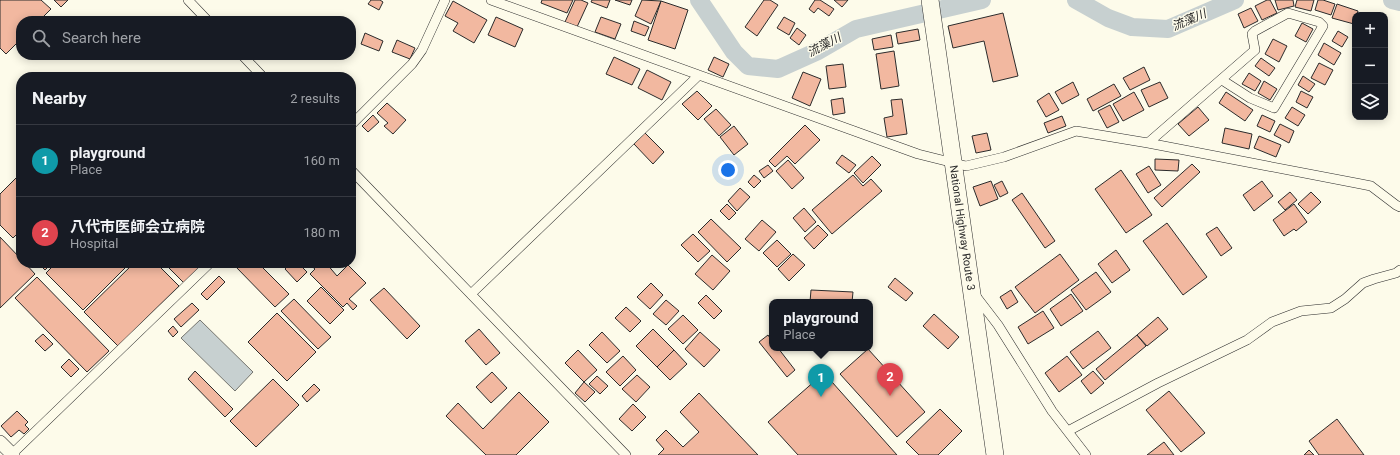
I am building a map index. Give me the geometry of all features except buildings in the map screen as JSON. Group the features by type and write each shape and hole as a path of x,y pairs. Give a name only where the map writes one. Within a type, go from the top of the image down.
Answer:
{"highway":[{"name":"National Highway Route 3","path":"930,0 995,455"}],"street":[{"path":"188,0 203,16"},
{"path":"356,120 412,64 422,50 445,0"},
{"path":"490,0 918,154 966,166 1004,157 1076,131 1148,143 1371,186 1400,207"},
{"path":"1148,143 1255,50 1252,34 1255,30 1288,13 1320,22 1323,26 1274,108 1250,98 1222,80"},
{"path":"247,60 258,72"},
{"path":"471,294 699,75"},
{"path":"356,175 626,455"},
{"path":"0,442 12,455 205,268"},
{"path":"1068,431 1158,383 1247,340 1272,322 1301,311 1331,308 1345,299 1363,283 1396,273 1400,270"},
{"path":"971,289 998,325 1052,411 1086,455"}],"shaded area":[{"path":"200,320 253,372 235,391 181,338"}],"waterway":[{"name":"流藻川","path":"699,0 734,52 748,66 778,69 818,51 856,29 982,0"},
{"name":"流藻川","path":"1076,0 1108,18 1132,27 1168,29 1235,0"},
{"name":"流藻川","path":"1392,0 1400,2"}],"place":[{"name":"八代市医師会立病院","path":"890,396"},
{"name":"playground","path":"821,397"}]}
